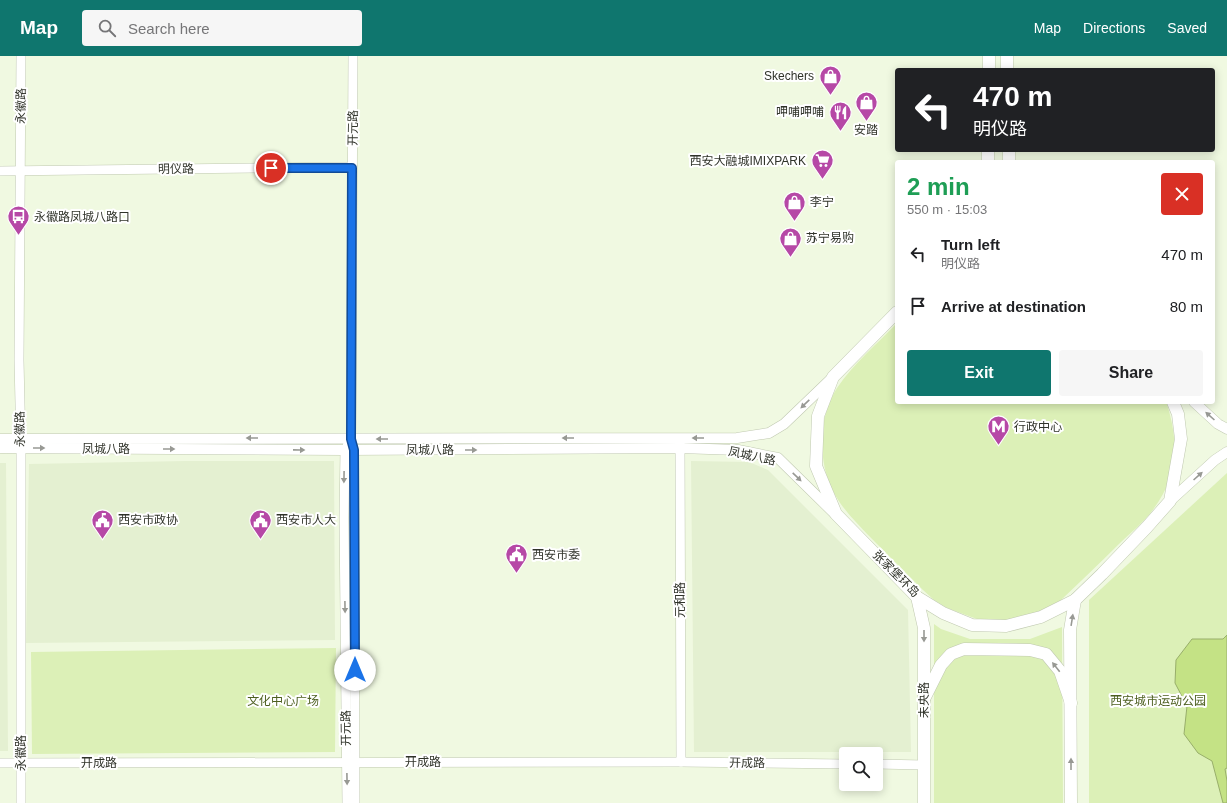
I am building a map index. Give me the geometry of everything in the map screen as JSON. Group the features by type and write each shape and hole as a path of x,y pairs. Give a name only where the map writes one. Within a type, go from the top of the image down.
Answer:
{"main road":[{"path":"989,56 989,68"},
{"path":"1007,56 1007,68"},
{"name":"张家堡环岛","path":"895,314 833,376 818,416 816,466 836,514 917,597 943,613 972,625 1006,626 1041,617 1075,600 1102,574 1170,501"},
{"name":"凤城八路","path":"0,439 21,444 349,450 680,443 769,434 784,424 833,376"},
{"path":"1170,501 1181,439 1178,414 1174,404"},
{"path":"1196,404 1218,424 1227,429"},
{"name":"凤城八路","path":"0,448 21,444 287,438 680,443 738,450 778,458 836,514"},
{"path":"1170,501 1215,460 1227,452"},
{"name":"未央路","path":"917,597 924,628 924,803"},
{"path":"1071,803 1070,630 1075,600"},
{"path":"924,699 941,665 951,654 964,649 1030,650 1046,654 1060,671 1071,703"}],"street":[{"name":"永徽路","path":"21,56 19,360 21,444 21,803"},
{"name":"开元路","path":"353,56 351,439 344,518 351,762 355,803"},
{"name":"明仪路","path":"0,171 352,168"},
{"name":"元和路","path":"680,443 681,762"},
{"name":"开元路","path":"347,803 351,762"},
{"name":"开成路","path":"0,764 351,762 681,762 839,764"},
{"path":"883,764 924,765"}],"shaded area":[{"path":"185,461 334,461 335,640 26,643 29,464"},
{"path":"691,461 749,462 768,470 908,610 911,752 883,752 883,747 839,747 839,752 694,752"},
{"path":"0,463 6,463 8,751 0,751"},
{"path":"1227,635 1227,768 1225,769 1227,781 1227,803 1223,803 1212,761 1198,753 1184,734 1187,706 1175,683 1176,660 1192,639 1223,639"}],"green space":[{"path":"895,325 895,404 1167,404 1174,433 1175,446 1172,472 1167,485 1161,498 1141,524 1060,601 1044,611 1002,621 977,619 947,608 934,600 923,590 864,531 844,509 830,485 823,457 822,433 824,419 831,399 837,388 843,379"},
{"name":"西安城市运动公园","path":"1227,473 1227,803 1089,803 1089,600"},
{"path":"934,624 941,629 970,639 1030,639 1062,627 1063,803 934,803"},
{"name":"文化中心广场","path":"336,648 335,752 32,754 31,652"}],"place":[{"name":"Skechers","path":"830,96"},
{"name":"安踏","path":"866,122"},
{"name":"呷哺呷哺","path":"840,132"},
{"name":"西安大融城IMIXPARK","path":"822,180"},
{"name":"李宁","path":"795,222"},
{"name":"永徽路凤城八路口","path":"19,236"},
{"name":"苏宁易购","path":"791,258"},
{"name":"行政中心","path":"999,446"},
{"name":"西安市政协","path":"102,540"},
{"name":"西安市人大","path":"260,540"},
{"name":"西安市委","path":"517,574"}],"route":[{"path":"271,168 352,168 351,439 354,450 355,670"}]}
